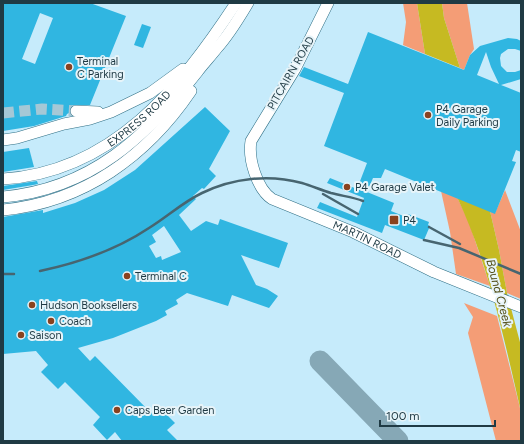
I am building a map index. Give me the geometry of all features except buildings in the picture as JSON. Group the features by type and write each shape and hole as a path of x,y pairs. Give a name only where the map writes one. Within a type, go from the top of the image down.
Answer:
{"street":[{"name":"EXPRESS ROAD","path":"3,179 40,174 61,168 99,151 116,139 153,108 173,87 209,44 236,3"},
{"path":"3,197 44,189 71,180 111,159 132,143 164,113 218,48 248,3"},
{"name":"PITCAIRN ROAD","path":"254,136 295,69 328,3"},
{"path":"3,210 33,205 64,196 94,183 121,166 146,144 173,115 215,56 218,48"},
{"path":"3,140 17,138 112,112 150,92 194,63"},
{"path":"76,112 103,112 124,106"},
{"name":"MARTIN ROAD","path":"254,136 250,158 264,192 272,199 353,232 428,270 521,306"}],"shaded area":[{"path":"403,3 417,3 425,54 403,45 406,22"},
{"path":"442,3 467,3 474,49 464,70 460,68 444,18"},
{"path":"505,190 521,232 521,299 507,293 490,211 495,213"},
{"path":"441,191 457,197 469,222 490,286 456,274 450,232"},
{"path":"464,303 497,316 521,412 521,441 496,441 468,333 473,317"}],"water":[{"path":"417,3 442,3 444,18 460,68 425,54"},
{"name":"Bound Creek","path":"457,197 490,211 507,293 521,346 521,412 502,330 487,276"}],"taxiway":[{"path":"320,361 398,441"}],"tunnel":[{"path":"3,113 42,109 76,111"}],"railway":[{"path":"40,271 82,260 110,249 156,224 182,205 202,193 239,181 264,178 290,180 363,201"},
{"path":"323,194 358,214"},
{"path":"429,227 460,244"},
{"path":"424,240 459,248 521,274"},
{"path":"3,274 14,274"}],"place":[{"name":"Terminal C Parking","path":"69,67"},
{"name":"P4 Garage Daily Parking","path":"428,115"},
{"name":"P4 Garage Valet","path":"347,187"},
{"name":"P4","path":"394,220"},
{"name":"Terminal C","path":"127,276"},
{"name":"Hudson Booksellers","path":"32,305"},
{"name":"Coach","path":"51,321"},
{"name":"Saison","path":"21,335"},
{"name":"Caps Beer Garden","path":"117,410"}]}
